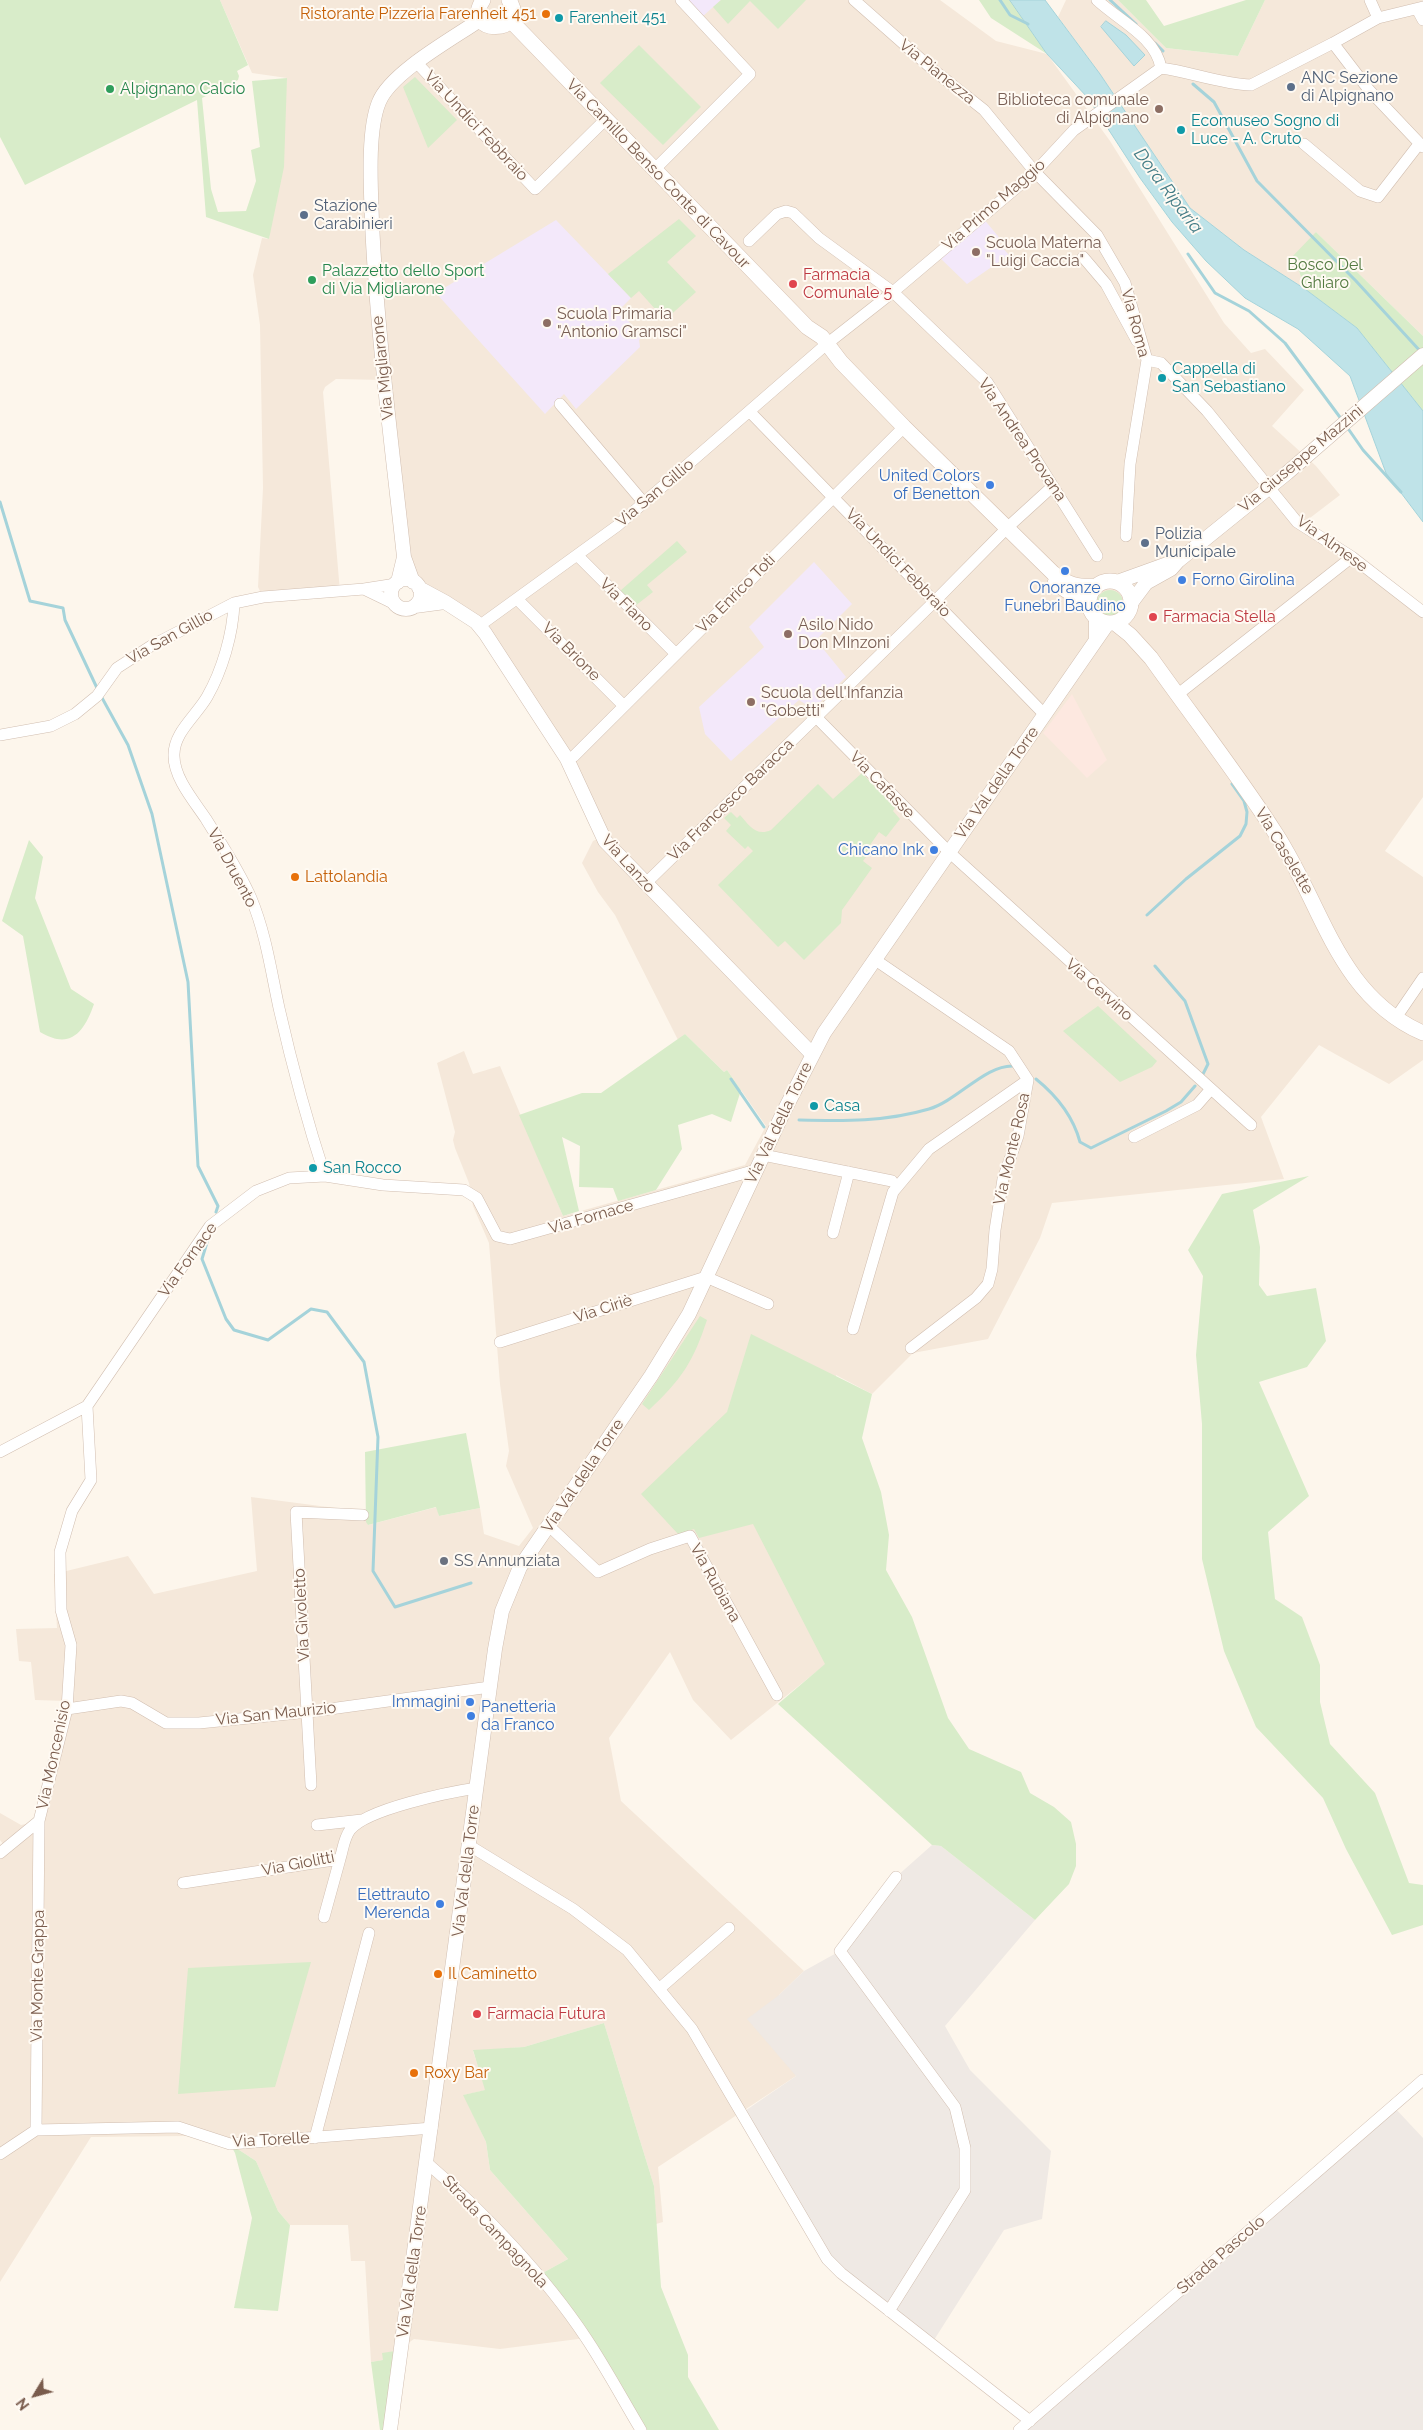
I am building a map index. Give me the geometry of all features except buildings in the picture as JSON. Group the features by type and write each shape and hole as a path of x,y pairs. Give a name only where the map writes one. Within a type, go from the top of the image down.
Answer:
{"main road":[{"path":"483,0 479,9 481,19 485,24 495,28 506,25 510,20 513,10 509,0"},
{"name":"Via Camillo Benso Conte di Cavour","path":"510,20 825,346 1006,529 1061,589 1102,617"},
{"name":"Via Camillo Benso Conte di Cavour","path":"1006,529 1064,582 1074,586 1096,586"},
{"path":"1110,581 1117,582 1127,591 1130,607 1126,616 1102,617 1089,598 1096,586 1110,581"},
{"name":"Via Caselette","path":"1130,607 1150,658"},
{"name":"Via Caselette","path":"1102,617 1130,635 1150,658 1286,849 1351,975 1374,1001 1395,1019 1423,1033"}],"street":[{"path":"654,170 750,74 681,0"},
{"name":"Via Pianezza","path":"854,0 931,68 974,100 1035,172"},
{"path":"1097,0 1141,36 1159,57 1157,70 1187,71 1237,85 1252,85 1378,18 1420,8 1423,20"},
{"path":"1370,0 1378,18"},
{"name":"Via Migliarone","path":"404,557 376,299 371,189 374,123 379,102 390,85 417,63 481,19"},
{"path":"1304,144 1360,191 1378,197 1421,146 1370,90 1333,43"},
{"name":"Via Undici Febbraio","path":"417,63 535,189 606,119"},
{"name":"Via Primo Maggio","path":"825,346 893,292 1035,172 1074,130 1157,70"},
{"name":"Via Roma","path":"1035,172 1097,235 1125,283 1147,360 1130,464 1126,536"},
{"name":"Via Andrea Provana","path":"749,240 777,214 786,211 793,213 819,238 893,292 987,382 1097,556"},
{"path":"1083,257 1106,284 1147,360"},
{"name":"Via San Gillio","path":"479,626 577,555 644,503 825,346"},
{"name":"Via Giuseppe Mazzini","path":"1130,607 1146,584 1171,569 1178,561 1268,489 1423,354"},
{"name":"Via Almese","path":"1147,360 1162,362 1207,411 1268,489 1297,522 1352,557 1423,612"},
{"path":"560,404 644,503"},
{"name":"Via Undici Febbraio","path":"750,412 1045,715"},
{"name":"Via Enrico Toti","path":"567,759 574,756 904,427"},
{"name":"Via Francesco Baracca","path":"645,884 935,601 1006,529 1053,486"},
{"name":"Via Fiano","path":"577,555 676,654"},
{"path":"395,604 392,591 397,583 404,557"},
{"path":"404,557 420,600 415,606"},
{"path":"1177,694 1352,557"},
{"name":"Via Giuseppe Mazzini","path":"1117,582 1178,561"},
{"path":"397,583 406,580 416,585"},
{"name":"Via San Gillio","path":"0,735 51,726 75,714 96,696 117,668 151,646 234,604 263,597 364,590 397,583"},
{"name":"Via Lanzo","path":"416,585 445,602 479,626 567,759 602,836 645,884 812,1054"},
{"path":"364,590 406,609 445,602"},
{"name":"Via Brione","path":"517,599 624,706"},
{"name":"Via Druento","path":"234,604 233,622 216,676 206,697 176,742 175,766 186,788 237,870 251,898 267,944 279,1006 304,1110 325,1176"},
{"name":"Via Val della Torre","path":"390,2430 490,1687 502,1611 510,1586 525,1560 651,1376 688,1314 812,1054 874,959 1096,639 1102,617"},
{"name":"Via Cafasse","path":"816,717 949,852"},
{"name":"Via Cervino","path":"949,852 1251,1125"},
{"name":"Via Monte Rosa","path":"874,959 1009,1052 1028,1080 1018,1136 1003,1179 995,1230 992,1269 988,1284 976,1298 911,1348"},
{"path":"1395,1019 1423,978"},
{"path":"853,1329 893,1192 929,1150 1028,1080"},
{"path":"1134,1137 1197,1105 1211,1090"},
{"path":"763,1154 892,1182"},
{"name":"Via Fornace","path":"0,1452 87,1406 210,1226 256,1190 288,1178 325,1176 383,1184 464,1190 477,1198 497,1236 510,1239 756,1170"},
{"path":"833,1234 849,1172"},
{"path":"706,1277 768,1304"},
{"name":"Via Ciriè","path":"500,1342 706,1277"},
{"name":"Via Moncenisio","path":"0,1853 39,1821 67,1709 70,1645 61,1610 60,1552 72,1511 91,1480 87,1406"},
{"name":"Via Givoletto","path":"312,1785 296,1512 363,1515"},
{"name":"Via Rubiana","path":"549,1526 598,1572 650,1549 690,1536 777,1695"},
{"name":"Via San Maurizio","path":"67,1709 120,1701 132,1703 166,1723 199,1723 308,1712 490,1687"},
{"name":"Via Giolitti","path":"183,1882 340,1859 346,1838 351,1829 364,1819 388,1808 455,1791 477,1788"},
{"path":"317,1825 364,1819"},
{"name":"Via Monte Grappa","path":"36,2130 39,1821"},
{"path":"470,1846 588,1920 627,1950 692,2029 827,2259 841,2273 1030,2420"},
{"path":"324,1917 340,1859"},
{"path":"889,2311 965,2190 965,2148 955,2107 840,1951 896,1877"},
{"path":"659,1989 729,1928"},
{"path":"315,2138 370,1933"},
{"name":"Strada Pascolo","path":"1019,2430 1423,2080"},
{"name":"Via Torelle","path":"36,2130 178,2127 230,2144 432,2128"},
{"path":"0,2154 36,2130"},
{"name":"Strada Campagnola","path":"427,2163 512,2246 539,2276 586,2338 641,2430"}],"shaded area":[{"path":"220,0 940,0 996,41 1047,54 1110,141 1224,323 1251,353 1265,349 1304,390 1272,426 1316,466 1340,495 1306,521 1423,615 1423,797 1385,851 1423,877 1423,1060 1389,1084 1319,1045 1261,1117 1284,1179 1052,1203 1040,1238 988,1339 913,1353 872,1394 836,1375 826,1664 731,1740 693,1700 670,1652 609,1738 621,1801 804,1971 779,1995 796,2076 658,2167 663,2222 656,2224 654,2186 604,2023 524,2047 473,2051 486,2090 464,2095 486,2142 490,2170 568,2259 539,2275 586,2338 500,2349 414,2339 384,2360 371,2362 365,2261 351,2261 348,2225 290,2225 278,2211 256,2161 230,2144 187,2136 91,2137 0,2282 0,1853 6,1848 0,1840 0,1813 21,1825 39,1821 67,1701 35,1700 31,1662 19,1661 16,1629 57,1628 54,1574 128,1556 154,1594 257,1571 251,1497 366,1512 368,1525 437,1507 439,1516 480,1508 484,1534 519,1546 533,1528 506,1466 509,1451 500,1384 489,1243 473,1206 469,1183 455,1148 453,1140 455,1132 437,1063 464,1051 473,1074 500,1066 563,1216 745,1165 766,1126 727,1070 724,1072 685,1034 678,1040 615,915 598,892 582,863 593,841 601,837 567,759 485,633 419,585 409,573 384,380 336,379 325,387 323,392 340,592 263,597 258,587 263,488 260,325 253,275 262,238 269,239 287,78 252,73"},
{"path":"686,0 721,0 702,17"},
{"path":"1066,0 1118,0 1166,48 1238,56 1265,0 1423,0 1423,336 1316,232 1299,271 1305,289 1244,250 1190,208 1100,74 1058,17"},
{"name":"Scuola Materna \"Luigi Caccia\"","path":"983,218 1002,241 999,244 1009,255 967,284 939,257"},
{"name":"Scuola Primaria \"Antonio Gramsci\"","path":"556,220 631,298 619,310 642,337 639,340 640,347 576,409 564,394 545,414 436,293"},
{"path":"814,562 852,604 816,640 846,677 813,709 799,700 731,761 705,734 699,707 764,647 749,627"},
{"path":"1072,694 1107,760 1087,778 1043,733"},
{"path":"932,1845 941,1846 1035,1920 945,2026 970,2070 1051,2151 1042,2219 1004,2230 934,2340 841,2273 742,2113 796,2076 747,2019 779,1995 804,1971 840,1951 896,1877"},
{"path":"1393,2106 1423,2138 1423,2430 1019,2430"}],"green space":[{"name":"Alpignano Calcio","path":"0,0 220,0 248,65 237,71 238,80 202,98 211,189 218,212 246,211 256,181 251,150 260,147 252,81 287,78 284,167 269,239 206,217 197,100 25,185 0,137"},
{"path":"721,0 806,0 778,29 750,1 728,24 713,7"},
{"path":"979,0 1010,0 1047,54 991,18"},
{"path":"1118,0 1146,0 1164,26 1246,0 1265,0 1238,56 1166,48"},
{"path":"639,45 701,107 663,145 600,83"},
{"path":"415,77 457,120 428,148 403,87"},
{"path":"679,219 696,236 667,262 696,292 665,320 639,291 631,298 608,274"},
{"name":"Bosco Del Ghiaro","path":"1316,232 1423,336 1423,411 1357,328 1305,289 1299,271 1290,259"},
{"path":"677,541 687,552 647,585 653,592 635,606 620,591"},
{"path":"1110,590 1119,594 1123,603 1119,612 1110,616 1101,612 1097,603 1101,594"},
{"path":"862,773 895,808 893,811 900,819 886,837 879,832 870,845 873,848 863,861 872,868 842,910 841,923 804,960 785,941 778,947 718,885 753,851 748,846 745,849 726,831 731,825 724,818 731,812 737,818 740,815 753,829 766,832 771,830 818,784 833,799"},
{"path":"29,840 43,857 35,898 71,989 94,1004 86,1023 74,1036 68,1039 51,1037 40,1032 23,936 2,921"},
{"path":"1098,1006 1157,1061 1152,1067 1120,1082 1063,1031"},
{"path":"685,1034 724,1072 727,1070 741,1090 731,1122 712,1114 678,1125 682,1149 656,1190 618,1201 613,1188 579,1187 580,1146 562,1137 579,1211 563,1216 519,1115 582,1093 601,1093"},
{"path":"1309,1176 1253,1210 1260,1247 1259,1285 1267,1296 1316,1288 1326,1341 1307,1367 1259,1382 1309,1496 1268,1532 1275,1599 1302,1617 1320,1665 1320,1702 1330,1744 1375,1793 1409,1883 1423,1885 1423,1925 1392,1935 1346,1849 1323,1798 1256,1727 1224,1651 1202,1559 1202,1424 1196,1355 1203,1276 1188,1250 1222,1194"},
{"path":"700,1316 707,1320 691,1359 670,1389 649,1410 642,1404"},
{"path":"751,1334 872,1394 862,1438 881,1492 889,1535 886,1570 912,1617 948,1718 969,1749 1021,1772 1030,1793 1054,1807 1071,1822 1076,1844 1076,1866 1069,1884 1035,1920 941,1846 932,1845 778,1704 825,1664 753,1524 699,1538 694,1529 678,1534 641,1494 727,1412"},
{"path":"466,1433 480,1508 439,1516 436,1507 368,1525 366,1522 365,1452"},
{"path":"311,1962 275,2087 178,2094 188,1968"},
{"path":"604,2023 654,2186 661,2287 688,2355 688,2377 719,2430 641,2430 539,2275 568,2259 490,2170 486,2142 463,2095 485,2090 473,2050 524,2047"},
{"path":"230,2144 256,2161 278,2211 290,2225 278,2311 234,2308 252,2218 235,2153"},
{"path":"395,2351 384,2430 380,2430 371,2362 383,2360 382,2353"}],"water":[{"name":"Dora Riparia","path":"1010,0 1045,0 1100,74 1190,208 1244,250 1305,289 1357,328 1423,411 1423,522 1386,473 1350,376 1298,329 1245,298 1206,261 1172,222 1140,178 1088,98 1047,54"},
{"path":"1106,21 1126,35 1145,55 1134,66 1101,27"}],"waterway":[{"path":"1000,0 1010,15 1028,24"},
{"path":"1110,0 1136,24"},
{"path":"1155,43 1163,51"},
{"path":"1193,84 1214,102 1257,181 1356,281 1421,352"},
{"path":"1188,254 1215,293 1249,311 1285,343 1342,420"},
{"path":"1347,427 1363,450 1401,492"},
{"path":"0,502 30,601 63,608 65,620 97,688"},
{"path":"101,696 128,745 152,814 188,982 198,1166 218,1206 216,1212"},
{"path":"1147,915 1186,879 1240,836 1246,824 1247,812 1244,801 1232,784"},
{"path":"1155,966 1185,1001 1208,1064 1203,1074"},
{"path":"799,1120 864,1120 929,1109 940,1105 993,1071 1003,1067 1014,1066"},
{"path":"731,1079 764,1127"},
{"path":"1036,1079 1051,1092 1069,1115 1080,1142 1091,1148 1166,1111 1181,1102 1195,1086"},
{"path":"209,1236 202,1259 226,1319 234,1330 268,1340 311,1309 327,1312 364,1362 378,1437 373,1571 395,1607 471,1583"}],"place":[{"name":"Ristorante Pizzeria Farenheit 451","path":"546,14"},
{"name":"Farenheit 451","path":"559,18"},
{"name":"ANC Sezione di Alpignano","path":"1291,87"},
{"name":"Alpignano Calcio","path":"110,89"},
{"name":"Biblioteca comunale di Alpignano","path":"1159,109"},
{"name":"Ecomuseo Sogno di Luce - A. Cruto","path":"1181,130"},
{"name":"Stazione Carabinieri","path":"304,215"},
{"name":"Scuola Materna \"Luigi Caccia\"","path":"976,252"},
{"name":"Palazzetto dello Sport di Via Migliarone","path":"312,280"},
{"name":"Farmacia Comunale 5","path":"793,284"},
{"name":"Scuola Primaria \"Antonio Gramsci\"","path":"547,323"},
{"name":"Cappella di San Sebastiano","path":"1162,378"},
{"name":"United Colors of Benetton","path":"990,485"},
{"name":"Polizia Municipale","path":"1145,543"},
{"name":"Onoranze Funebri Baudino","path":"1065,571"},
{"name":"Forno Girolina","path":"1182,580"},
{"name":"Farmacia Stella","path":"1153,617"},
{"name":"Asilo Nido Don MInzoni","path":"788,634"},
{"name":"Scuola dell'Infanzia \"Gobetti\"","path":"751,702"},
{"name":"Chicano Ink","path":"934,850"},
{"name":"Lattolandia","path":"295,877"},
{"name":"Casa","path":"814,1106"},
{"name":"San Rocco","path":"313,1168"},
{"name":"SS Annunziata","path":"444,1561"},
{"name":"Immagini","path":"470,1702"},
{"name":"Panetteria da Franco","path":"471,1716"},
{"name":"Elettrauto Merenda","path":"440,1904"},
{"name":"Il Caminetto","path":"438,1974"},
{"name":"Farmacia Futura","path":"477,2014"},
{"name":"Roxy Bar","path":"414,2073"}]}
